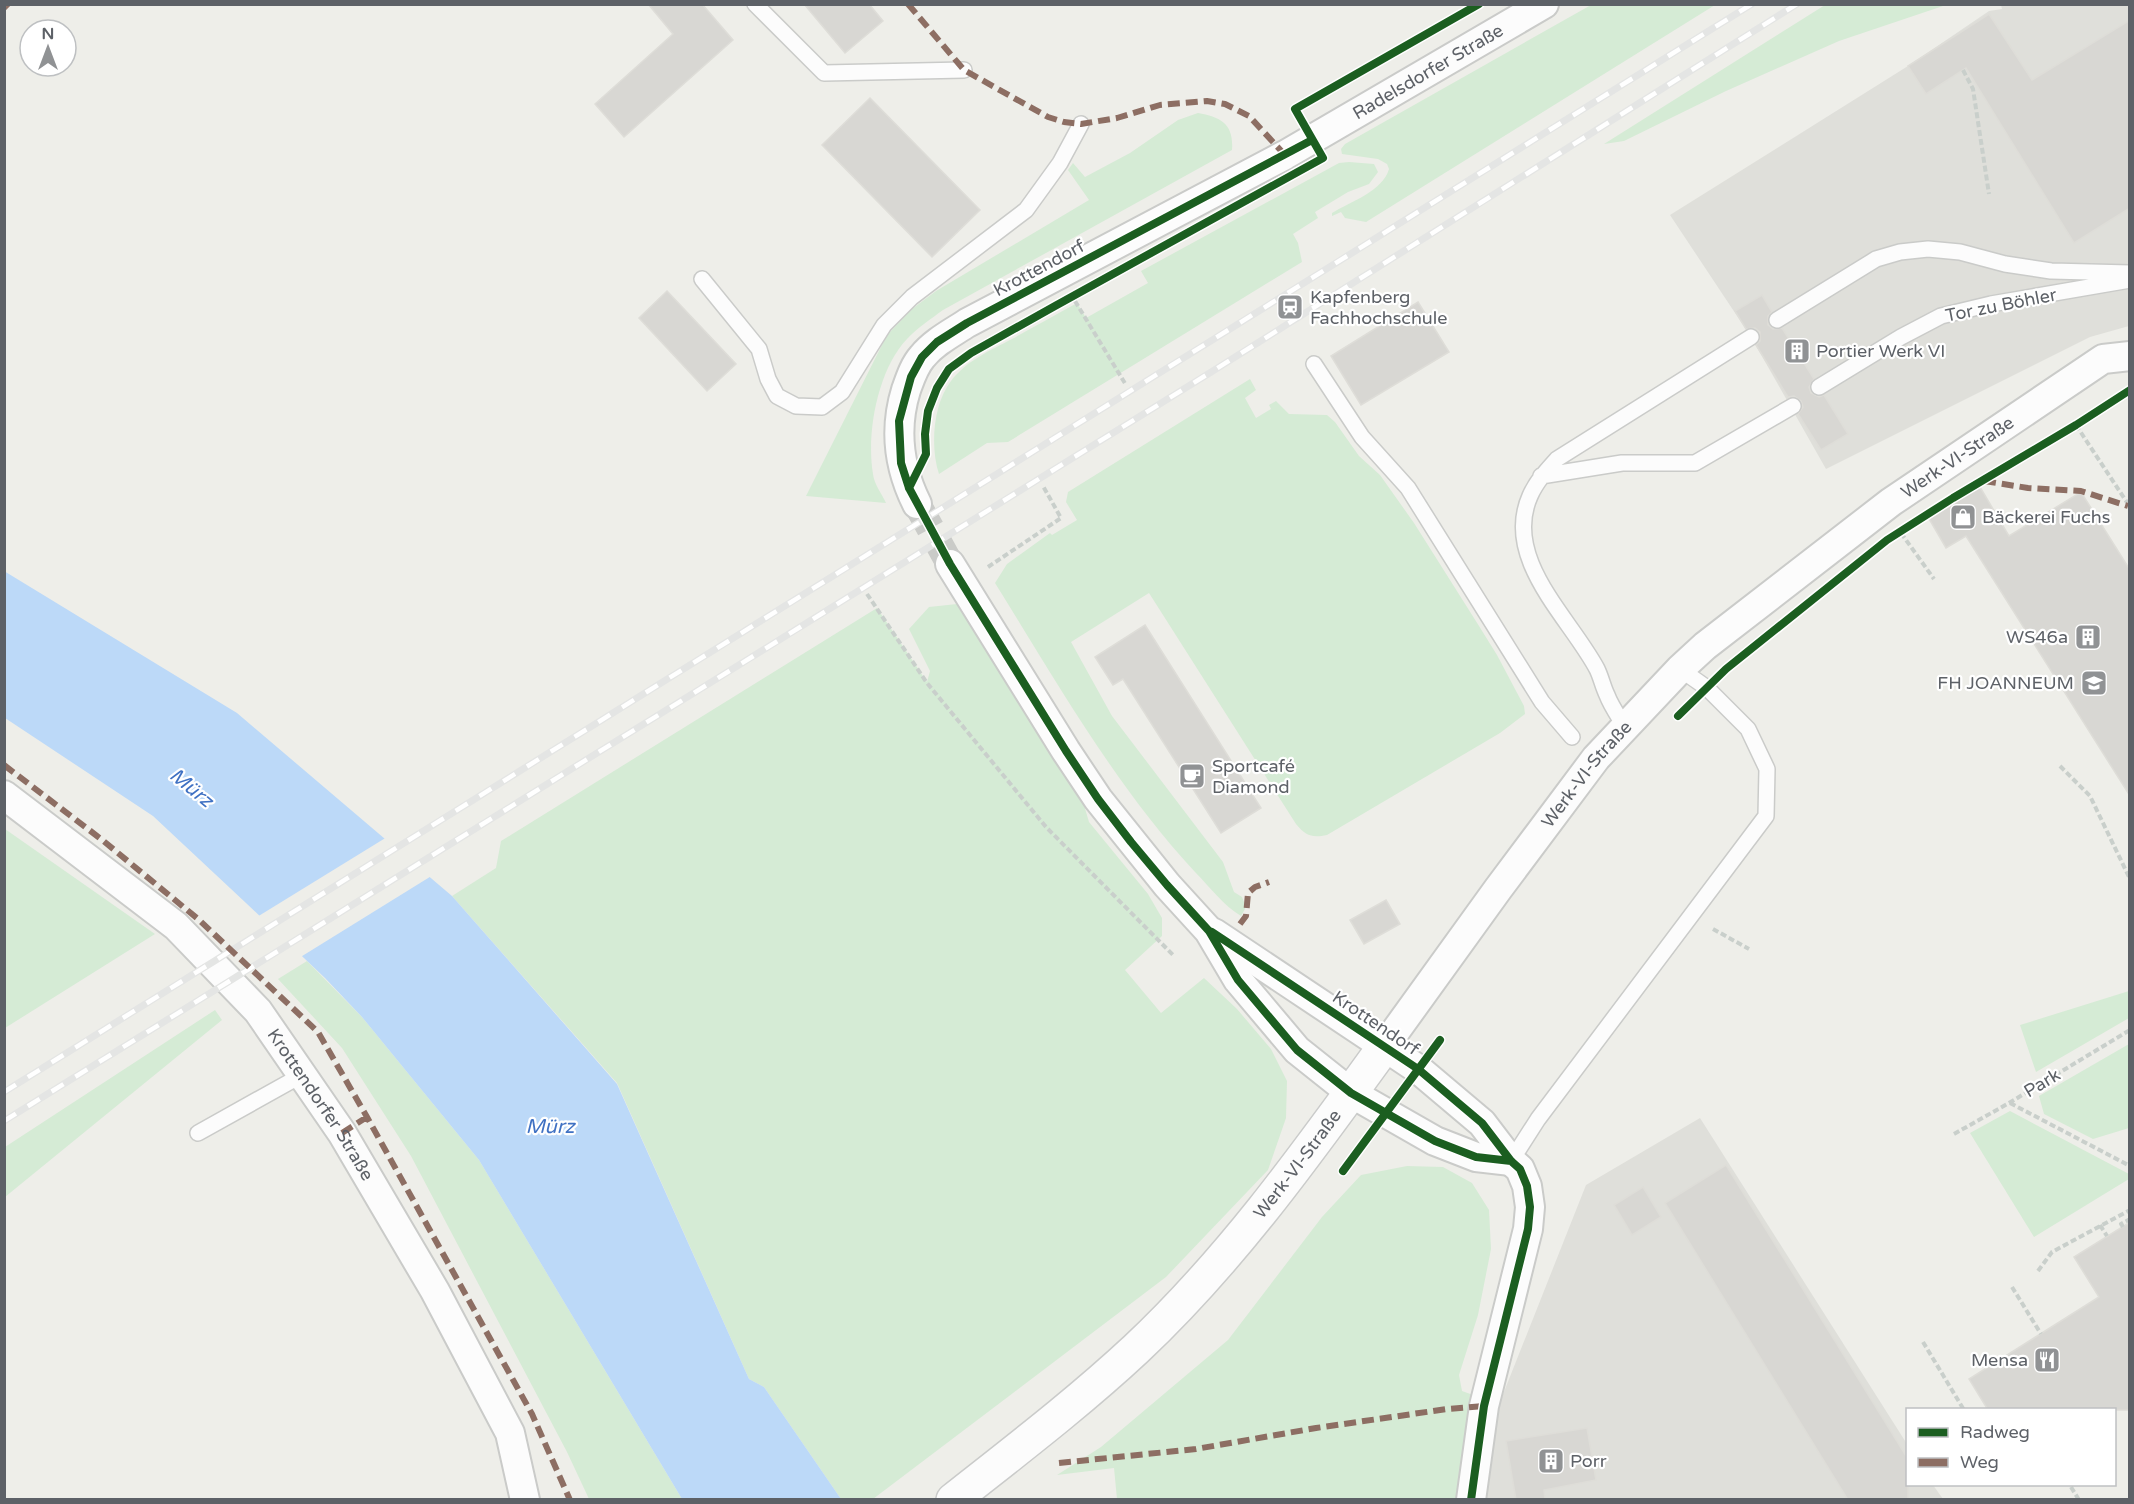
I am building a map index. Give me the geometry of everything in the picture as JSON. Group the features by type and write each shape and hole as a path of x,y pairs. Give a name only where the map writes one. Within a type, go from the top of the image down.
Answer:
{"main road":[{"name":"Werk-VI-Straße","path":"953,1500 1068,1409 1174,1312 1255,1217 1384,1047"}],"street":[{"name":"Radelsdorfer Straße","path":"1312,140 1544,4"},
{"name":"Krottendorf","path":"917,504 901,463 899,421 910,377 922,357 938,342 967,323 1312,140"},
{"name":"Werk-VI-Straße","path":"1384,1047 1596,758 1680,669 1705,646 1891,502 2103,359 2130,356"},
{"name":"Krottendorf","path":"950,564 1066,752 1098,799 1167,885 1209,931 1238,980 1298,1050 1351,1093 1435,1141 1476,1157 1515,1165"},
{"name":"Krottendorfer Straße","path":"4,795 176,926 258,1011 342,1133 435,1292 510,1433 525,1500"},
{"name":"Krottendorf","path":"1209,931 1418,1069 1482,1123 1515,1165 1527,1186 1530,1207 1528,1229 1484,1406 1471,1500"}],"lane":[{"path":"755,4 824,72 964,70"},
{"path":"702,279 759,349 768,379 777,396 796,406 822,407 842,392 884,325 912,297 1026,210 1060,163 1081,124"},
{"path":"1777,320 1876,259 1900,252 1928,249 1960,252 2005,264 2050,271 2130,273"},
{"name":"Tor zu Böhler","path":"1819,387 1900,337 1941,315 2130,280"},
{"path":"1625,727 1607,696 1598,669 1538,577 1522,530 1524,512 1530,495 1541,476 1557,459 1751,337"},
{"path":"1314,364 1362,437 1408,488 1542,702 1572,736"},
{"path":"1541,476 1622,463 1695,463 1793,406"},
{"path":"1515,1165 1538,1119 1766,816 1767,769 1748,729 1707,688 1680,669"},
{"path":"198,1133 302,1075"}],"path":[{"path":"1963,70 1973,89 1989,194"},
{"path":"1064,301 1083,291"},
{"path":"1077,303 1126,385"},
{"path":"2076,425 2129,506"},
{"path":"991,565 1061,518 1043,486"},
{"path":"1900,532 1934,579"},
{"path":"867,594 927,683 1046,827 1174,956"},
{"path":"2060,766 2090,796 2130,879"},
{"path":"1713,929 1749,949"},
{"path":"2009,1103 2130,1166"},
{"path":"2038,1271 2052,1252 2130,1210"},
{"path":"2123,1227 2121,1224 2130,1219"},
{"path":"2100,1225 2107,1236"},
{"path":"2012,1287 2041,1334"},
{"path":"1923,1342 1963,1408"},
{"path":"2071,1487 2079,1500"}],"shaded area":[{"path":"2001,5 2129,5 2129,326 2090,337 1826,469 1751,337 1670,215 1908,66 1989,11 2002,9"},
{"path":"1700,1118 1906,1442 1906,1486 1934,1486 1943,1499 1485,1500 1498,1407 1586,1185"}],"green space":[{"path":"1591,5 1715,5 1366,222 1345,218 1341,212 1332,216 1332,213 1373,190 1386,177 1389,169 1387,164 1378,159 1342,154 1341,149 1345,144"},
{"path":"1825,5 1946,5 1839,41 1726,91 1624,141 1604,144"},
{"path":"1198,113 1224,123 1231,134 1232,150 943,310 907,339 888,367 876,402 873,421 871,458 873,474 886,503 806,496 887,335 912,309 936,291 1089,200 1068,170 1073,163 1085,177 1130,153 1178,120"},
{"path":"1339,163 1374,164 1378,172 1369,184 1348,192 1315,212 1318,218 1293,234 1298,243 1302,262 1008,442 987,443 939,474 934,439 940,401 951,381 971,362 1077,303 1086,318 1148,283 1141,271"},
{"path":"1250,379 1256,390 1245,398 1256,418 1271,409 1269,405 1276,401 1289,414 1327,415 1335,422 1359,456 1380,475 1414,523 1497,655 1524,706 1525,714 1500,733 1327,835 1313,836 1306,834 1296,824 1149,593 1071,642 1112,716 1223,862 1234,892 1242,897 1244,902 1245,909 1241,916 1195,872 1139,805 1064,695 995,583 1007,564 1050,533 1052,535 1077,520 1066,502 1068,492"},
{"path":"957,604 1010,689 1078,785 1089,822 1148,894 1162,918 1162,936 1125,970 1161,1013 1204,978 1237,1009 1271,1049 1287,1081 1286,1118 1268,1170 1166,1277 873,1499 841,1499 764,1387 749,1379 617,1083 452,896 496,868 501,841 877,608 927,682 930,671 909,629 929,607"},
{"path":"5,829 155,934 5,1028"},
{"path":"307,961 362,1017 479,1160 682,1499 589,1499 567,1452 411,1156 342,1048 278,979"},
{"path":"2129,991 2129,1018 2036,1072 2020,1025"},
{"path":"215,1010 222,1020 5,1197 5,1147"},
{"path":"2129,1044 2129,1128 2093,1139 2044,1114 2039,1096"},
{"path":"2010,1111 2129,1174 2129,1179 2034,1237 1970,1133"},
{"path":"1407,1166 1443,1167 1472,1183 1489,1210 1491,1249 1478,1315 1459,1375 1462,1391 1476,1396 1468,1416 1459,1499 1117,1499 1114,1468 1057,1475 1101,1447 1228,1340 1322,1217 1361,1175"}],"water":[{"name":"Mürz","path":"4,571 237,713 452,896 617,1084 749,1379 764,1387 841,1499 682,1499 479,1160 362,1017 325,978 153,816 5,718"}],"pier":[{"path":"387,837 433,875 299,958 257,917"}],"building":[{"path":"648,4 702,4 733,40 624,137 595,104 673,34"},
{"path":"804,4 869,4 883,21 845,53"},
{"path":"1989,14 2032,80 2130,20 2130,208 2074,243 1966,68 1926,94 1908,66"},
{"path":"870,98 980,210 932,257 822,145"},
{"path":"667,291 736,364 707,391 639,318"},
{"path":"1762,295 1772,312 1768,316 1768,325 1773,329 1782,328 1814,379 1809,387 1811,393 1819,397 1824,395 1848,434 1821,450 1798,414 1803,407 1801,401 1794,396 1788,397 1756,345 1760,341 1760,332 1755,328 1746,329 1735,311"},
{"path":"1418,302 1449,352 1361,405 1331,356"},
{"name":"FH JOANNEUM","path":"1980,487 2009,536 2081,492 2130,570 2130,796 1966,536 1946,548 1928,517"},
{"path":"1145,625 1261,808 1221,833 1123,679 1113,685 1095,657"},
{"path":"1386,900 1400,924 1364,944 1350,920"},
{"path":"1726,1165 1906,1456 1908,1500 1848,1500 1665,1203"},
{"path":"1643,1187 1661,1217 1632,1235 1614,1205"},
{"path":"2130,1222 2130,1410 2116,1410 2116,1408 1987,1408 1969,1379 2099,1297 2074,1257"},
{"name":"Porr","path":"1587,1428 1596,1480 1544,1490 1545,1500 1516,1500 1506,1441"}],"tunnel":[{"path":"917,504 950,564"}],"railway":[{"path":"4,1092 1752,4"},
{"path":"4,1121 1208,374 1797,4"}],"marked path":[{"path":"4,8 8,4"},
{"path":"908,4 964,70 1048,117 1081,124 1117,118 1160,105 1207,101 1225,104 1249,116 1285,155"},
{"path":"1984,481 2028,488 2081,491 2128,506"},
{"path":"4,765 101,839 198,919 318,1032 532,1414 570,1500"},
{"path":"1240,924 1246,916 1248,893 1255,887 1269,882"},
{"path":"342,1133 367,1117"},
{"path":"1059,1463 1196,1449 1316,1428 1447,1409 1484,1406"}],"cycle path":[{"path":"909,488 926,454 925,434 928,411 937,388 949,369 971,353 1323,158 1295,109 1479,4"},
{"path":"1312,140 967,323 937,342 922,357 911,377 899,421 901,463 909,488 950,564 1098,799 1167,885 1209,931 1238,980 1297,1050 1351,1093 1435,1141 1476,1157 1511,1161"},
{"path":"1678,716 1726,669 1887,540 2130,390"},
{"path":"1212,932 1418,1069 1482,1123 1511,1161 1520,1169 1527,1186 1530,1207 1528,1229 1484,1406 1471,1500"},
{"path":"1343,1171 1440,1040"}],"place":[{"name":"Kapfenberg Fachhochschule","path":"1290,307"},
{"name":"Portier Werk VI","path":"1797,351"},
{"name":"Bäckerei Fuchs","path":"1963,517"},
{"name":"WS46a","path":"2088,637"},
{"name":"FH JOANNEUM","path":"2094,683"},
{"name":"Sportcafé Diamond","path":"1192,776"},
{"name":"Mensa","path":"2047,1360"},
{"name":"Porr","path":"1551,1461"}]}
